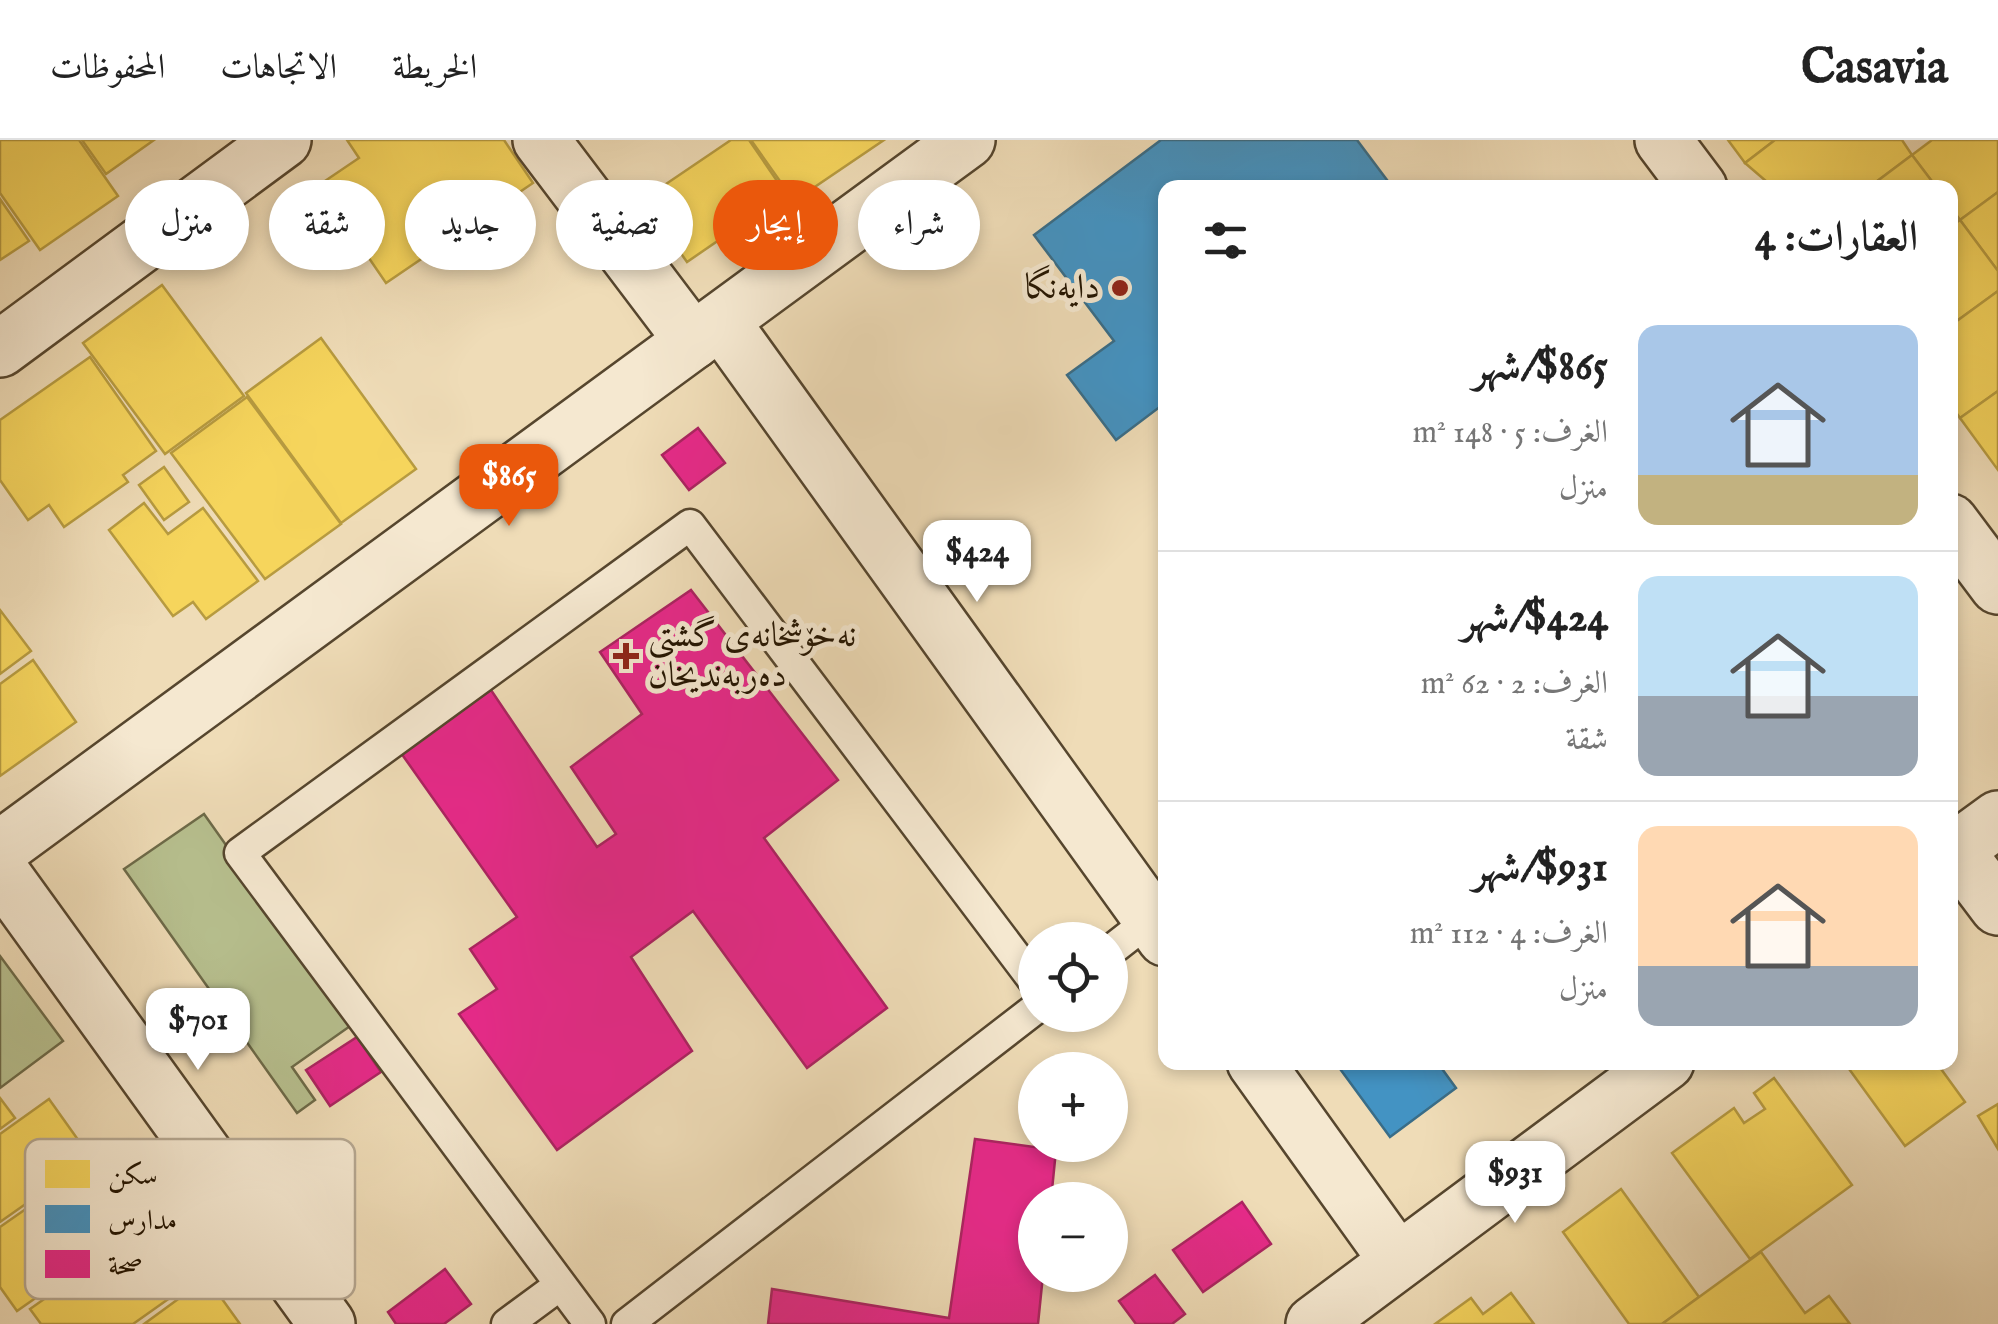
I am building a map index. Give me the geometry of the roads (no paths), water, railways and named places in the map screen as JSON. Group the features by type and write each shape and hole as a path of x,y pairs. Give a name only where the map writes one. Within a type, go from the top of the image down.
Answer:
{"street":[{"path":"0,350 283,140"},
{"path":"540,140 707,331 1142,936"},
{"path":"0,850 967,140"},
{"path":"1663,140 1692,180"},
{"path":"1958,533 1998,586"},
{"path":"1958,848 1998,819"},
{"path":"1958,859 1998,907"},
{"path":"0,872 193,1139"},
{"path":"1261,1070 1397,1260"},
{"path":"1314,1324 1655,1070"},
{"path":"309,1299 327,1324"}],"lane":[{"path":"590,1324 240,854 690,525 1018,959"},
{"path":"627,1324 1018,1022"},
{"path":"507,1324 560,1285"}],"place":[{"name":"دایەنگا","path":"1120,288"},
{"name":"نەخۆشخانەی گشتی دەربەندیخان","path":"626,656"}]}
